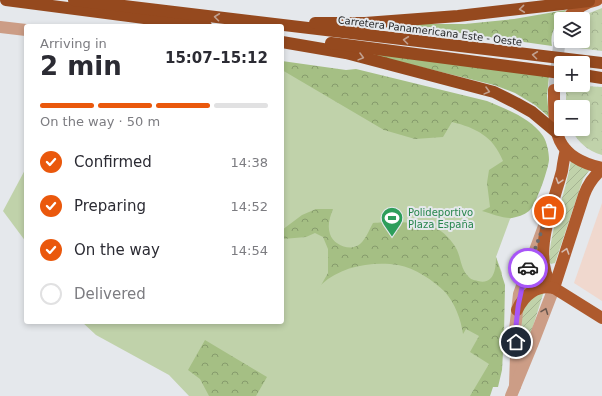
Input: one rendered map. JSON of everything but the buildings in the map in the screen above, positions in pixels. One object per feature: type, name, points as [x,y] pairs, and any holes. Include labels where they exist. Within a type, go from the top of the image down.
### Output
[{"type":"highway","points":[[6,0],[78,8],[192,24]]},
{"type":"highway","points":[[74,0],[256,22],[365,23],[458,16],[593,1]]},
{"type":"highway","name":"Carretera Panamericana Este - Oeste","points":[[256,22],[273,24]]},
{"type":"highway","name":"Carretera Panamericana Este - Oeste","points":[[284,25],[602,63]]},
{"type":"highway","points":[[284,36],[554,72]]},
{"type":"highway","points":[[284,42],[346,53],[494,92],[532,112],[554,130]]},
{"type":"highway","points":[[590,76],[602,78]]},
{"type":"main road","points":[[573,12],[593,1]]},
{"type":"main road","points":[[558,136],[566,150],[578,160],[602,169]]},
{"type":"main road","points":[[554,288],[545,275],[544,243],[549,211],[562,171],[566,150]]},
{"type":"main road","points":[[554,288],[584,195],[589,183],[602,169]]},
{"type":"main road","points":[[517,310],[526,295],[546,286],[554,288],[602,318]]},
{"type":"street","points":[[0,27],[24,30]]},
{"type":"street","points":[[513,391],[519,294],[549,211]]},
{"type":"street","points":[[513,391],[554,288]]},
{"type":"shaded area","points":[[602,203],[602,301],[574,283]]},
{"type":"green space","points":[[602,8],[602,51],[579,48],[590,48],[590,13]]},
{"type":"green space","points":[[566,10],[565,12],[554,12]]},
{"type":"green space","points":[[554,12],[554,29],[551,41],[552,46],[395,24],[465,24],[514,19]]},
{"type":"green space","points":[[371,53],[549,76],[547,96],[549,117],[535,105],[515,93],[494,85],[380,57]]},
{"type":"green space","points":[[284,61],[346,70],[356,69],[487,101],[518,115],[532,124],[543,136],[547,144],[549,160],[538,195],[529,211],[525,214],[512,218],[501,217],[482,211],[490,207],[487,183],[489,170],[503,161],[494,145],[483,134],[469,127],[452,122],[443,137],[415,139],[384,130],[284,71]]},
{"type":"green space","name":"Polideportivo Plaza España","points":[[284,66],[501,122],[520,212],[510,219],[496,257],[502,273],[490,334],[490,396],[189,396],[169,375],[96,335],[84,324],[284,324]]},
{"type":"green space","points":[[590,86],[602,87],[602,155],[584,146],[576,136],[590,136],[590,100],[566,100],[566,92],[590,92]]},
{"type":"green space","points":[[571,160],[591,168],[583,179],[555,263],[551,264],[549,262],[552,236],[569,173]]},
{"type":"green space","points":[[24,172],[24,239],[3,211]]},
{"type":"green space","points":[[316,209],[333,209],[329,224],[330,234],[338,244],[347,247],[360,244],[366,237],[373,223],[395,222],[429,225],[441,231],[453,243],[465,272],[473,280],[483,282],[488,281],[491,278],[495,271],[496,257],[505,285],[504,334],[502,370],[498,387],[493,387],[490,396],[470,396],[489,364],[470,352],[479,336],[466,329],[463,334],[455,306],[445,292],[435,283],[411,269],[388,264],[358,266],[348,269],[338,273],[321,285],[328,273],[328,249],[323,237],[315,233],[306,237],[284,239],[284,228],[302,215]]},
{"type":"green space","points":[[539,256],[540,274],[543,283],[526,290]]},
{"type":"green space","points":[[544,291],[529,336],[523,329],[521,320],[525,302]]},
{"type":"green space","points":[[205,340],[267,377],[256,396],[209,396],[200,379],[188,370]]},
{"type":"tunnel","points":[[558,56],[559,48]]},
{"type":"way so far","points":[[528,268],[549,211]]},
{"type":"place","name":"Polideportivo Plaza España","points":[[392,238]]},
{"type":"route","points":[[516,342],[515,330],[519,294],[528,268]]}]
